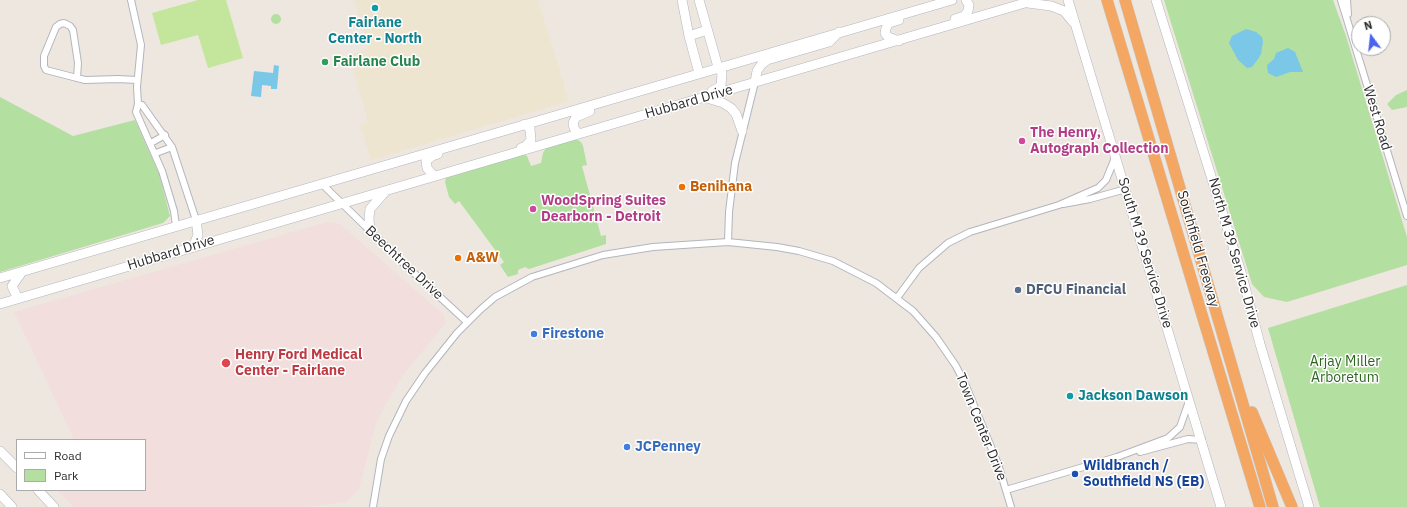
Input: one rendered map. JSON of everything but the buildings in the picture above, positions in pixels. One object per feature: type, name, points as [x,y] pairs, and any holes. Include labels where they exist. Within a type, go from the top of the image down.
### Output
[{"type":"highway","name":"Southfield Freeway","points":[[1107,0],[1134,84],[1248,472],[1260,507]]},
{"type":"highway","name":"Southfield Freeway","points":[[1126,0],[1273,507]]},
{"type":"highway","points":[[1226,343],[1261,436],[1292,507]]},
{"type":"highway","points":[[1248,472],[1255,507]]},
{"type":"street","points":[[131,0],[141,45],[137,80],[138,104],[136,107],[138,119],[156,153],[174,211],[176,226]]},
{"type":"street","points":[[682,0],[689,36],[699,73]]},
{"type":"street","points":[[636,117],[650,108],[715,90],[721,86],[722,73],[718,67],[699,0]]},
{"type":"street","points":[[936,30],[945,23],[964,16],[969,5],[966,0]]},
{"type":"street","name":"South M 39 Service Drive","points":[[1068,0],[1221,507]]},
{"type":"street","points":[[1072,11],[1076,0]]},
{"type":"street","name":"North M 39 Service Drive","points":[[1156,0],[1241,272],[1260,344],[1309,507]]},
{"type":"street","points":[[899,41],[888,37],[885,33],[889,23],[938,9],[950,1]]},
{"type":"street","name":"Hubbard Drive","points":[[0,278],[718,67],[950,1]]},
{"type":"street","points":[[1031,1],[1064,11],[1076,25]]},
{"type":"street","name":"Hubbard Drive","points":[[0,304],[1031,1]]},
{"type":"street","name":"West Road","points":[[1342,1],[1407,216]]},
{"type":"street","points":[[77,78],[78,63],[73,30],[70,26],[64,23],[60,24],[56,27],[44,56],[44,66],[46,70],[77,78],[137,80]]},
{"type":"street","points":[[689,36],[707,30]]},
{"type":"street","points":[[728,242],[731,186],[742,131],[757,71],[767,60],[829,42],[840,32]]},
{"type":"street","points":[[578,134],[573,123],[576,117],[580,114],[636,97],[646,89]]},
{"type":"street","points":[[704,97],[723,103],[730,108],[736,114],[742,131]]},
{"type":"street","points":[[138,104],[142,105],[165,135],[172,147],[196,220],[198,235],[193,247]]},
{"type":"street","points":[[489,161],[499,154],[526,146],[532,137],[530,129],[525,124]]},
{"type":"street","points":[[151,143],[165,135]]},
{"type":"street","points":[[434,176],[427,168],[426,161],[432,156],[477,143],[486,136]]},
{"type":"street","points":[[156,153],[172,147]]},
{"type":"street","points":[[897,298],[918,268],[948,243],[975,230],[1059,204],[1098,188],[1106,180],[1115,158]]},
{"type":"street","points":[[322,184],[342,204]]},
{"type":"street","points":[[1059,204],[1071,204],[1126,189]]},
{"type":"street","points":[[370,232],[370,209],[378,198],[390,190]]},
{"type":"street","name":"Beechtree Drive","points":[[342,204],[467,322]]},
{"type":"street","name":"Town Center Drive","points":[[373,507],[381,459],[398,416],[415,386],[467,322],[495,297],[532,277],[563,266],[603,256],[643,248],[692,243],[728,242],[777,247],[820,257],[864,276],[897,298],[928,327],[956,366],[978,416],[1011,507]]},
{"type":"street","points":[[18,299],[12,286],[22,272]]},
{"type":"street","points":[[1117,457],[1168,438],[1175,433],[1182,423],[1187,410],[1188,396]]},
{"type":"street","points":[[1006,490],[1117,457],[1188,439],[1202,440]]},
{"type":"street","points":[[0,451],[16,467]]},
{"type":"street","points":[[39,491],[54,507]]},
{"type":"street","points":[[0,494],[12,507]]},
{"type":"shaded area","points":[[354,0],[538,0],[569,101],[371,160],[360,125],[368,122],[349,55],[368,49]]},
{"type":"shaded area","name":"Henry Ford Medical Center - Fairlane","points":[[327,222],[340,224],[444,315],[445,324],[403,375],[377,420],[359,489],[346,502],[307,507],[73,507],[58,491],[146,491],[146,439],[72,439],[73,437],[14,312]]},
{"type":"green space","points":[[198,0],[226,0],[243,58],[208,68],[198,35],[161,45],[152,13]]},
{"type":"green space","points":[[1164,0],[1333,0],[1346,36],[1407,237],[1407,265],[1287,302],[1264,297],[1252,284]]},
{"type":"green space","points":[[274,14],[278,14],[281,19],[278,24],[274,24],[271,21],[271,17]]},
{"type":"green space","points":[[1407,90],[1407,107],[1392,110],[1387,104],[1396,95]]},
{"type":"green space","points":[[0,97],[73,136],[135,120],[159,174],[170,216],[163,223],[0,272]]},
{"type":"green space","points":[[576,139],[581,142],[583,146],[587,165],[582,166],[601,236],[606,235],[606,244],[529,269],[525,267],[518,270],[518,274],[508,277],[500,265],[504,262],[459,201],[455,204],[449,197],[445,182],[446,178],[448,176],[522,154],[527,156],[531,166],[541,163],[543,153],[546,148]]},
{"type":"green space","name":"Arjay Miller Arboretum","points":[[1407,285],[1407,507],[1320,507],[1268,328]]},
{"type":"water","points":[[1246,29],[1256,32],[1262,37],[1263,42],[1261,54],[1258,59],[1252,67],[1247,68],[1238,60],[1229,43],[1232,36]]},
{"type":"water","points":[[1288,48],[1295,52],[1303,72],[1290,72],[1276,77],[1268,73],[1267,65],[1274,59],[1276,53]]},
{"type":"water","points":[[274,65],[279,66],[277,89],[271,89],[271,86],[262,85],[261,97],[251,96],[254,71],[273,73]]},
{"type":"place","name":"Fairlane Center - North","points":[[375,8]]},
{"type":"place","name":"Fairlane Club","points":[[325,62]]},
{"type":"place","name":"The Henry, Autograph Collection","points":[[1022,141]]},
{"type":"place","name":"Benihana","points":[[682,187]]},
{"type":"place","name":"WoodSpring Suites Dearborn - Detroit","points":[[533,209]]},
{"type":"place","name":"A&W","points":[[458,258]]},
{"type":"place","name":"DFCU Financial","points":[[1018,290]]},
{"type":"place","name":"Firestone","points":[[534,334]]},
{"type":"place","name":"Henry Ford Medical Center - Fairlane","points":[[226,363]]},
{"type":"place","name":"Jackson Dawson","points":[[1070,396]]},
{"type":"place","name":"JCPenney","points":[[627,447]]},
{"type":"place","name":"Wildbranch / Southfield NS (EB)","points":[[1075,474]]}]
